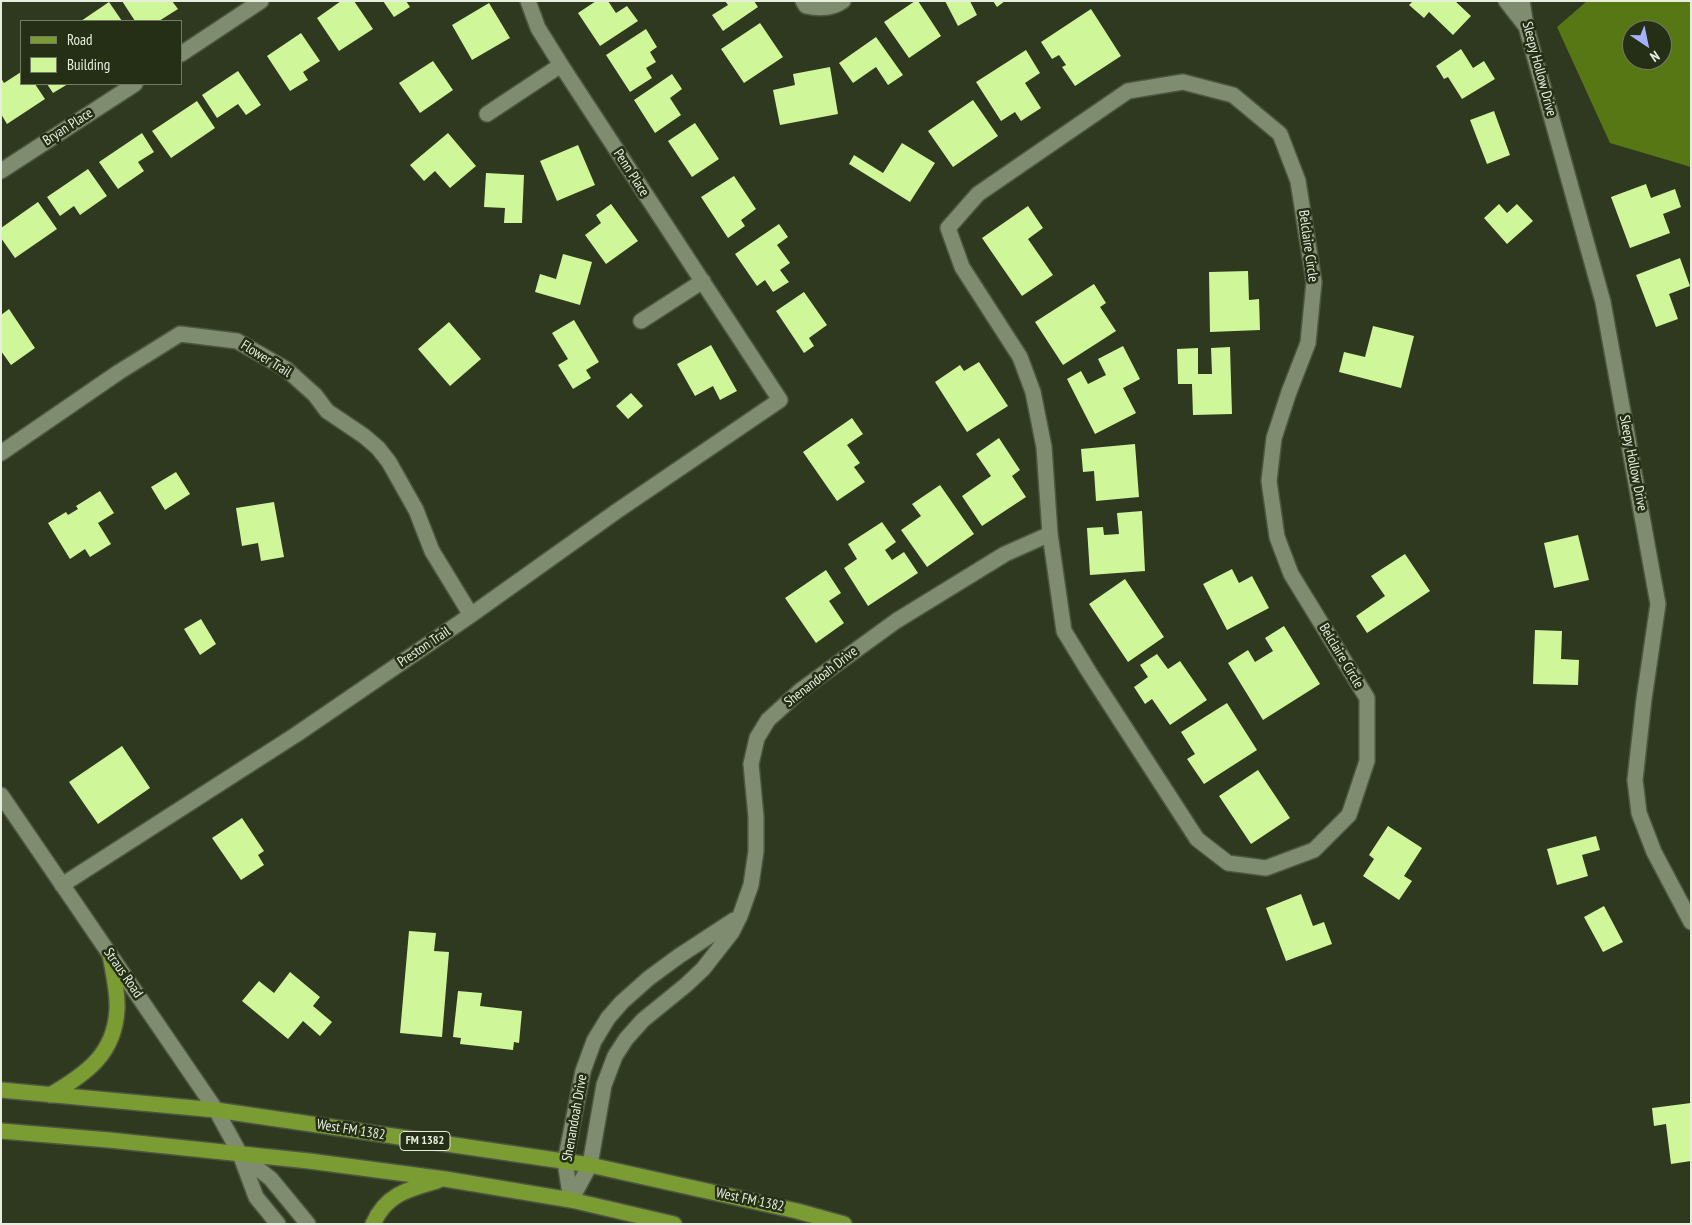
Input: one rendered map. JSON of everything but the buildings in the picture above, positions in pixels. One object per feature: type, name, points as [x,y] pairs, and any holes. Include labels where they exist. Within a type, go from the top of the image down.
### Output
[{"type":"main road","points":[[50,1095],[85,1073],[99,1059],[107,1046],[115,1026],[118,1007],[110,955]]},
{"type":"main road","name":"West FM 1382","points":[[1,1090],[216,1110],[590,1165],[797,1211],[844,1224]]},
{"type":"main road","points":[[1,1131],[310,1161],[445,1179],[571,1200],[674,1224]]},
{"type":"main road","points":[[373,1224],[390,1199],[410,1189],[445,1179]]},
{"type":"street","points":[[182,53],[262,1]]},
{"type":"street","name":"Penn Place","points":[[528,1],[538,28],[561,65],[780,400]]},
{"type":"street","points":[[802,1],[806,6],[815,8],[836,6],[843,1]]},
{"type":"street","points":[[1506,1],[1526,26]]},
{"type":"street","name":"Sleepy Hollow Drive","points":[[1522,1],[1526,26],[1603,302],[1658,604],[1644,699],[1636,780],[1639,813],[1654,852],[1691,922]]},
{"type":"street","points":[[488,114],[561,65]]},
{"type":"street","name":"Belclaire Circle","points":[[1183,82],[1232,95],[1280,134],[1298,181],[1314,282],[1308,343],[1274,438],[1270,482],[1278,537],[1291,574],[1367,698],[1367,761],[1350,816],[1314,850],[1266,868],[1228,863],[1197,839],[1064,631],[1050,534],[1044,447],[1033,392],[1020,357],[962,267],[948,228],[978,194],[1128,91],[1183,82]]},
{"type":"street","name":"Bryan Place","points":[[1,171],[133,85]]},
{"type":"street","points":[[641,322],[702,281]]},
{"type":"street","name":"Flower Trail","points":[[1,453],[119,372],[180,334],[237,341],[286,369],[315,395],[327,411],[378,448],[389,462],[416,510],[432,551],[471,614]]},
{"type":"street","name":"Preston Trail","points":[[62,885],[297,734],[780,400]]},
{"type":"street","name":"Shenandoah Drive","points":[[571,1200],[590,1165],[604,1084],[615,1056],[626,1038],[643,1020],[686,986],[703,969],[732,932],[740,916],[751,885],[756,851],[756,817],[751,764],[757,738],[768,720],[801,690],[896,621],[1005,554],[1050,534]]},
{"type":"street","name":"Straus Road","points":[[1,795],[216,1110],[240,1154]]},
{"type":"street","name":"Shenandoah Drive","points":[[571,1200],[565,1162],[583,1071],[594,1041],[608,1018],[622,1002],[649,978],[679,956],[724,929],[740,916]]},
{"type":"street","points":[[240,1154],[256,1196],[278,1224]]},
{"type":"street","points":[[240,1154],[271,1179],[308,1224]]},
{"type":"green space","points":[[1587,1],[1691,1],[1691,167],[1610,143],[1557,27]]}]
